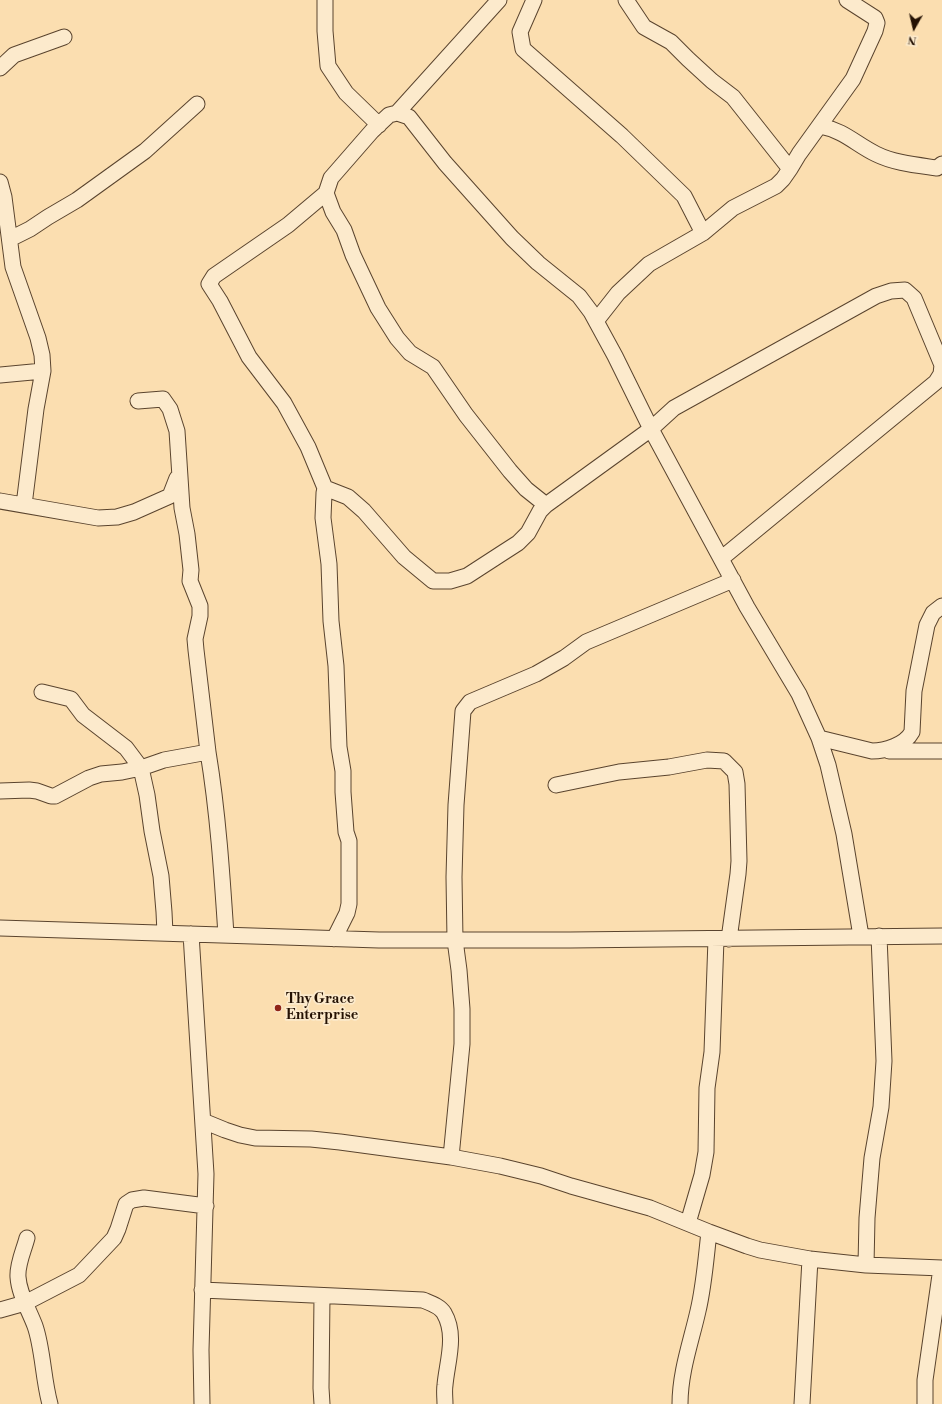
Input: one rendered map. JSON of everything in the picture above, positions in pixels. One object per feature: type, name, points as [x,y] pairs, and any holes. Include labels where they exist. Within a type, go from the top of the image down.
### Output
[{"type":"street","points":[[325,0],[325,31],[328,66],[346,93],[378,124]]},
{"type":"street","points":[[397,113],[498,0]]},
{"type":"street","points":[[534,0],[520,32],[523,49],[622,136],[684,196],[703,233]]},
{"type":"street","points":[[626,0],[644,27],[672,42],[712,81],[733,97],[790,169]]},
{"type":"street","points":[[596,321],[618,293],[649,264],[703,233],[733,208],[776,186],[783,180],[799,154],[853,79],[876,27],[877,23],[875,18],[847,0]]},
{"type":"street","points":[[0,68],[14,55],[64,37]]},
{"type":"street","points":[[10,239],[30,229],[77,200],[145,151],[197,104]]},
{"type":"street","points":[[334,939],[347,913],[349,904],[349,850],[343,792],[343,771],[339,747],[336,666],[329,564],[323,518],[325,488],[308,447],[284,403],[249,357],[209,284],[214,276],[288,225],[326,193],[331,178],[378,124],[389,115],[397,113],[409,117],[445,162],[497,222],[538,263],[579,296],[591,312],[615,356],[650,429],[722,558],[747,607],[799,694],[819,738],[828,765],[844,834],[861,936]]},
{"type":"street","points":[[820,126],[832,128],[842,133],[877,155],[911,164],[937,168],[942,164]]},
{"type":"street","points":[[0,182],[4,197],[13,267],[38,338],[42,355],[43,371],[36,409],[24,505]]},
{"type":"street","points":[[326,193],[333,212],[344,230],[353,256],[378,308],[397,338],[410,354],[434,367],[466,415],[510,471],[526,489],[546,505]]},
{"type":"street","points":[[325,488],[348,497],[364,511],[404,557],[433,581],[450,581],[466,576],[518,542],[528,533],[536,517],[546,505],[650,429],[674,408],[876,296],[891,291],[905,290],[914,298],[942,365],[941,374],[936,382],[722,558]]},
{"type":"street","points":[[0,374],[43,371]]},
{"type":"street","points":[[138,401],[163,399],[170,409],[177,431],[182,508],[187,534],[190,581],[200,606],[200,616],[195,639],[208,752],[216,797],[226,935]]},
{"type":"street","points":[[0,501],[98,518],[117,517],[134,512],[170,496],[179,473]]},
{"type":"street","points":[[451,1156],[462,1044],[462,1009],[455,940],[454,877],[456,805],[463,711],[465,706],[475,699],[536,674],[564,658],[586,642],[733,580]]},
{"type":"street","points":[[880,751],[905,742],[912,732],[914,690],[927,625],[933,613],[942,606]]},
{"type":"street","points":[[42,692],[71,699],[83,715],[126,748],[141,768],[161,876],[165,933]]},
{"type":"street","points":[[819,738],[872,751],[942,751]]},
{"type":"street","points":[[0,791],[29,790],[55,796],[89,778],[101,774],[122,772],[141,768],[164,760],[208,752]]},
{"type":"street","points":[[556,785],[618,772],[669,767],[706,760],[724,761],[735,772],[737,784],[738,868],[723,939],[707,1088],[706,1152],[702,1175],[688,1223]]},
{"type":"street","points":[[0,928],[334,939],[723,939],[942,936]]},
{"type":"street","points":[[191,934],[206,1174],[202,1290],[202,1404]]},
{"type":"street","points":[[866,1265],[867,1218],[872,1158],[881,1107],[884,1061],[879,936]]},
{"type":"street","points":[[203,1121],[225,1130],[254,1138],[311,1139],[451,1156],[500,1166],[541,1176],[650,1208],[709,1232],[760,1250],[810,1259],[866,1265],[942,1268],[925,1380],[925,1404]]},
{"type":"street","points":[[0,1310],[25,1303],[79,1275],[114,1238],[126,1204],[132,1200],[144,1198],[206,1206]]},
{"type":"street","points":[[680,1404],[683,1369],[699,1309],[709,1232]]},
{"type":"street","points":[[27,1238],[18,1269],[18,1278],[25,1303],[35,1326],[50,1404]]},
{"type":"street","points":[[802,1404],[810,1259]]},
{"type":"street","points":[[202,1290],[423,1300],[434,1304],[444,1312],[449,1325],[451,1346],[445,1387],[445,1404]]},
{"type":"street","points":[[322,1296],[322,1404]]},
{"type":"place","name":"Thy Grace Enterprise","points":[[278,1008]]}]
